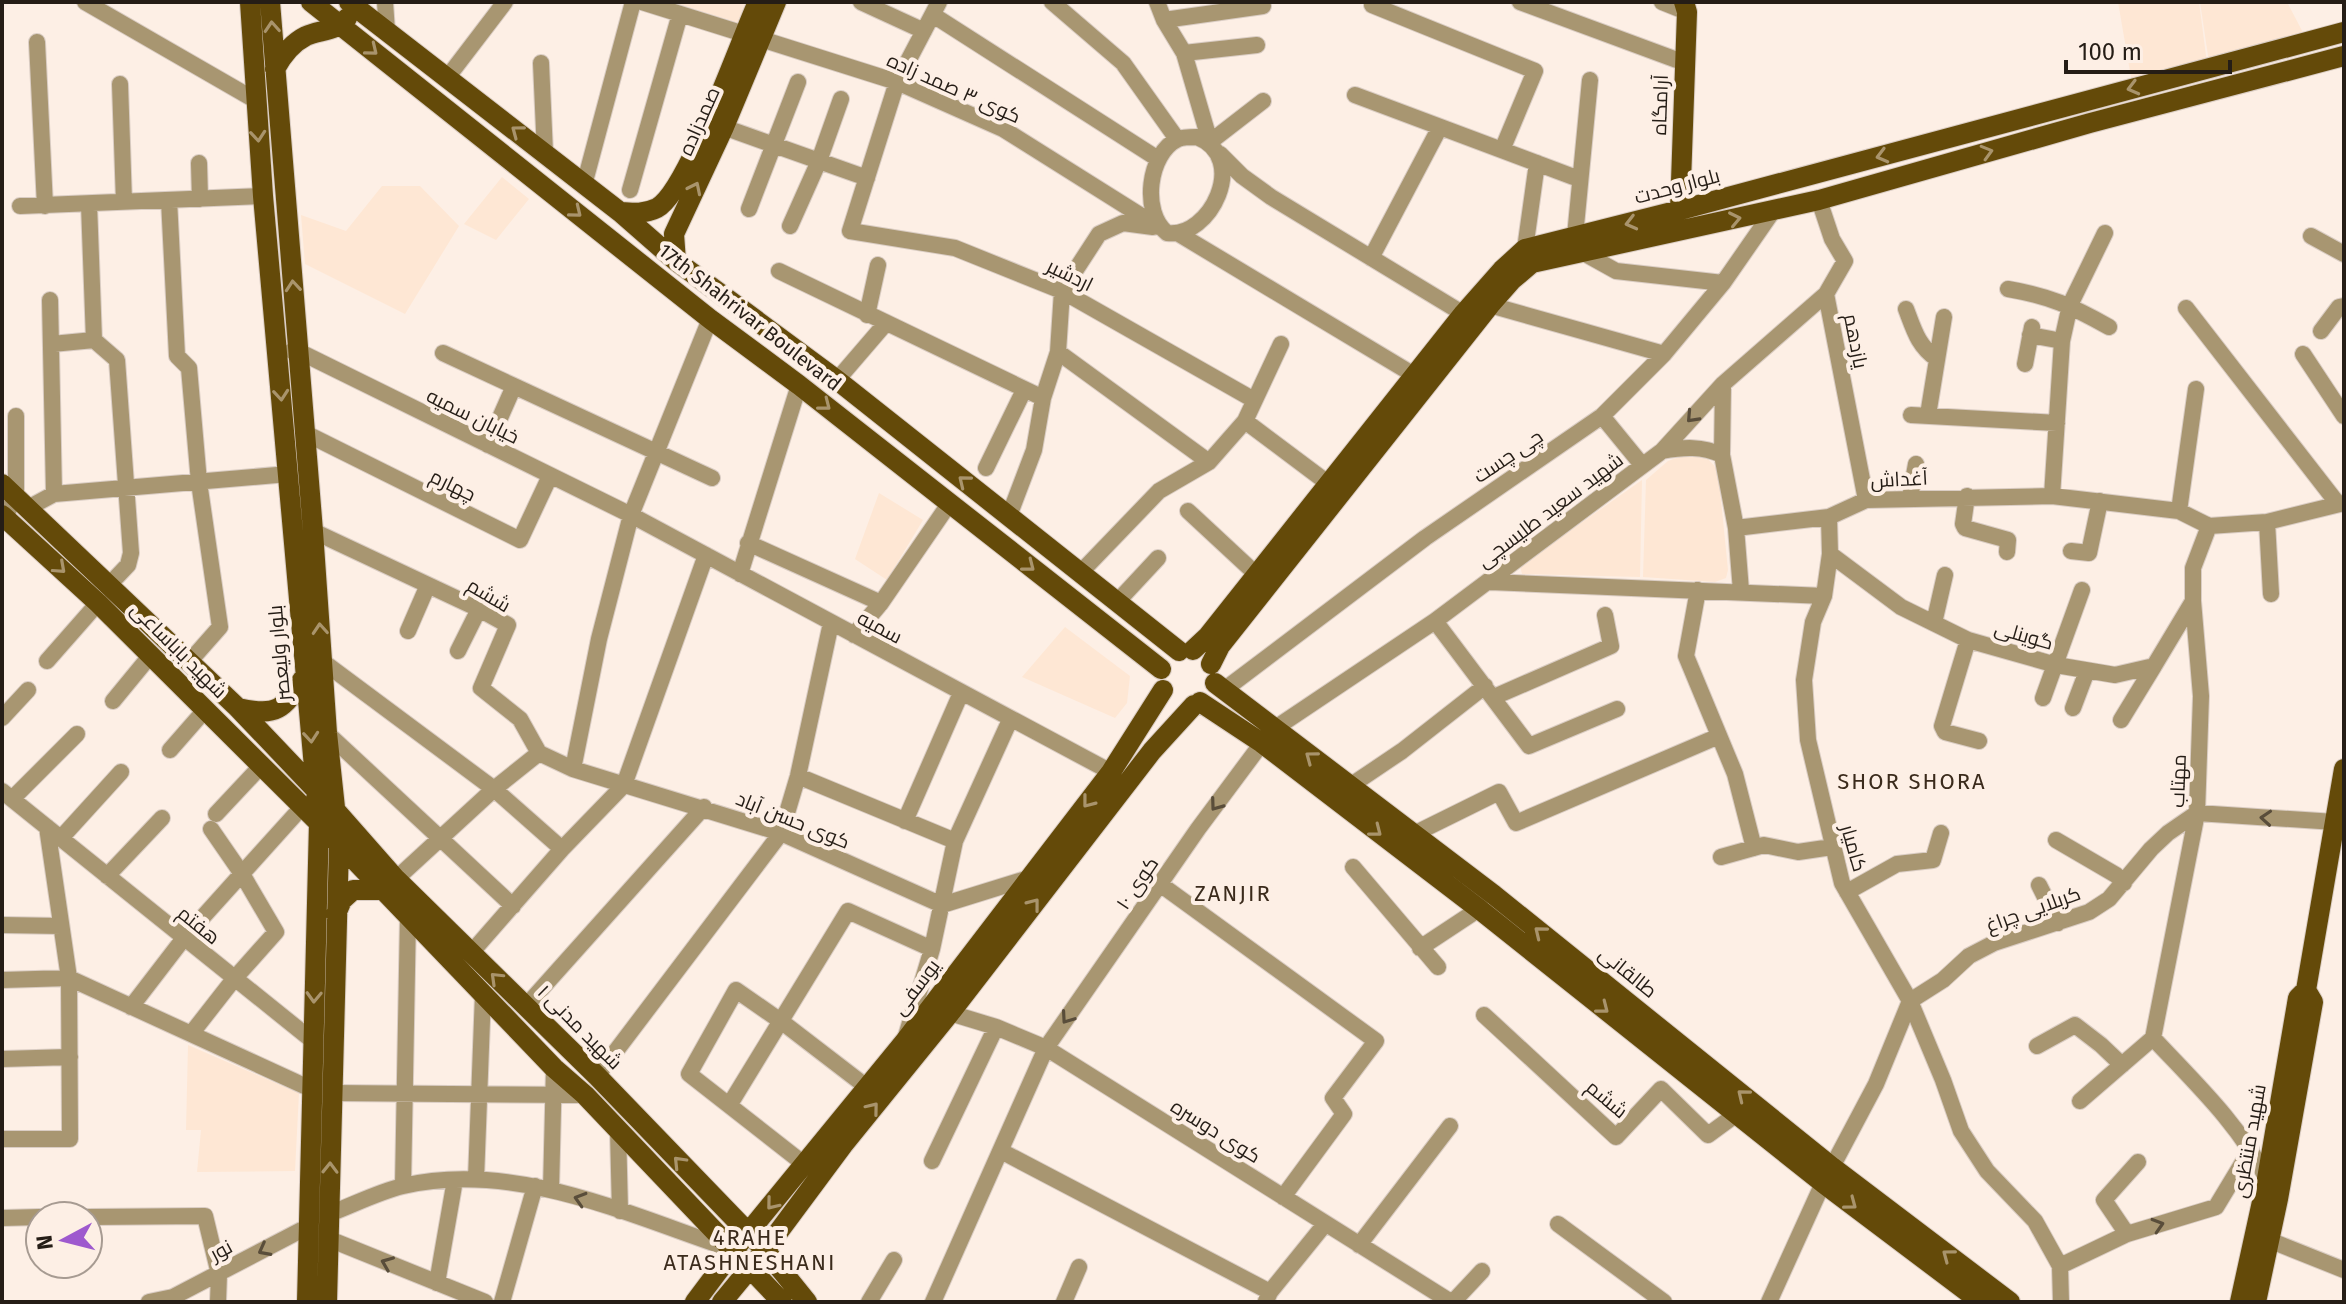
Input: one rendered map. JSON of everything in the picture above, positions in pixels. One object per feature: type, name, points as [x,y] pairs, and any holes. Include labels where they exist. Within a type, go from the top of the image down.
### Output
[{"type":"main road","name":"بلوار ولیعصر","points":[[250,2],[276,351],[319,823],[307,1302]]},
{"type":"main road","name":"بلوار ولیعصر","points":[[270,2],[327,733],[339,845],[327,1302]]},
{"type":"main road","name":"17th Shahrivar Boulevard","points":[[311,2],[710,319],[799,385],[1161,669]]},
{"type":"main road","name":"صمدزاده","points":[[676,261],[674,234],[752,36],[758,2]]},
{"type":"main road","name":"صمدزاده","points":[[752,36],[776,2]]},
{"type":"main road","points":[[275,69],[281,58],[303,37],[342,25],[352,4]]},
{"type":"main road","name":"17th Shahrivar Boulevard","points":[[352,4],[620,212],[676,261],[837,380],[1118,601],[1186,650]]},
{"type":"main road","name":"آرامگاه","points":[[1680,210],[1686,7]]},
{"type":"main road","name":"بلوار وحدت","points":[[1484,301],[1532,263],[1680,210],[2344,32]]},
{"type":"main road","name":"بلوار وحدت","points":[[1217,679],[1220,646],[1335,488],[1484,301],[1502,270],[1525,249],[1578,244],[1773,211],[2344,56]]},
{"type":"main road","name":"صمدزاده","points":[[620,212],[641,213],[657,208],[669,198],[717,125]]},
{"type":"main road","name":"بلوار وحدت","points":[[1186,650],[1208,636],[1257,575],[1335,488]]},
{"type":"main road","name":"شهید باباساعی","points":[[15,496],[190,661],[315,789]]},
{"type":"main road","points":[[982,530],[1004,512]]},
{"type":"main road","name":"شهید باباساعی","points":[[3,518],[98,603],[319,823]]},
{"type":"main road","points":[[1186,650],[1203,655],[1217,679],[1210,694],[1197,703],[1172,701],[1160,684],[1165,661],[1186,650]]},
{"type":"main road","points":[[238,708],[263,713],[286,705],[305,676]]},
{"type":"main road","name":"طالقانی","points":[[1217,679],[1268,736],[1479,909],[1738,1113],[2010,1302]]},
{"type":"main road","name":"یوسفی","points":[[722,1302],[765,1250],[868,1088],[1111,772],[1163,690]]},
{"type":"main road","name":"طالقانی","points":[[1197,703],[1268,736],[1350,786],[1414,834],[1981,1302]]},
{"type":"main road","name":"یوسفی","points":[[695,1302],[804,1164],[836,1140],[950,1013],[1152,751],[1197,703]]},
{"type":"main road","points":[[1134,740],[1152,751]]},
{"type":"main road","name":"شهید منتظری","points":[[2240,1302],[2269,1192],[2298,998],[2306,990],[2339,821],[2344,769]]},
{"type":"main road","name":"شهید مدنی ۱","points":[[315,789],[337,812],[390,885],[408,916],[751,1266],[782,1302]]},
{"type":"main road","name":"شهید مدنی ۱","points":[[319,823],[339,845],[471,953],[526,1006],[765,1250],[807,1302]]},
{"type":"main road","points":[[335,918],[342,900],[353,890],[390,885]]},
{"type":"main road","points":[[554,1068],[571,1052]]},
{"type":"main road","name":"شهید منتظری","points":[[2256,1302],[2269,1240],[2269,1192]]},
{"type":"main road","points":[[309,1226],[329,1214]]},
{"type":"street","points":[[85,2],[255,100]]},
{"type":"street","points":[[385,2],[387,31]]},
{"type":"street","points":[[447,78],[505,2]]},
{"type":"street","points":[[584,185],[633,2]]},
{"type":"street","name":"کوی ۳ صمد زاده","points":[[642,2],[897,82],[1003,129],[1159,227]]},
{"type":"street","points":[[861,2],[924,31]]},
{"type":"street","points":[[1157,2],[1184,53],[1224,171],[1215,201],[1203,216],[1179,234]]},
{"type":"street","points":[[1520,2],[1685,63]]},
{"type":"street","points":[[1662,2],[1686,7]]},
{"type":"street","points":[[1058,4],[1123,63],[1177,139]]},
{"type":"street","points":[[1372,4],[1535,71],[1502,150]]},
{"type":"street","points":[[1164,20],[1263,6]]},
{"type":"street","points":[[717,125],[867,178],[897,82],[936,9],[1158,159]]},
{"type":"street","points":[[630,190],[680,14]]},
{"type":"street","points":[[37,42],[45,206]]},
{"type":"street","points":[[1184,53],[1257,45]]},
{"type":"street","points":[[541,63],[545,153]]},
{"type":"street","points":[[1590,80],[1579,179],[1578,244],[1616,271],[1723,283]]},
{"type":"street","points":[[749,209],[798,82]]},
{"type":"street","points":[[120,84],[124,202]]},
{"type":"street","points":[[1355,95],[1579,179]]},
{"type":"street","points":[[790,226],[819,161],[841,99]]},
{"type":"street","points":[[1215,148],[1263,101]]},
{"type":"street","points":[[1371,258],[1440,127]]},
{"type":"street","points":[[1422,379],[1179,234],[1167,233],[1159,227],[1151,192],[1158,159],[1177,139],[1197,137],[1215,148],[1253,185],[1471,318]]},
{"type":"street","points":[[199,163],[200,199]]},
{"type":"street","points":[[1525,249],[1537,163]]},
{"type":"street","name":"اردشیر","points":[[867,178],[850,231],[955,248],[1062,291],[1254,400]]},
{"type":"street","points":[[20,206],[263,196]]},
{"type":"street","points":[[169,200],[177,356],[189,368],[199,482],[220,627],[190,661]]},
{"type":"street","name":"یازدهم","points":[[1819,200],[1832,239],[1845,261],[1826,294],[1866,500]]},
{"type":"street","points":[[89,204],[94,340]]},
{"type":"street","name":"چی چست","points":[[1217,679],[1602,416],[1664,354],[1723,283],[1773,211]]},
{"type":"street","points":[[1004,512],[1034,450],[1043,398],[1058,352],[1062,291],[1099,234],[1123,223],[1159,227]]},
{"type":"street","points":[[2052,496],[2062,341],[2070,305],[2105,233]]},
{"type":"street","points":[[2311,236],[2344,254]]},
{"type":"street","points":[[867,315],[878,265]]},
{"type":"street","points":[[779,271],[1043,398]]},
{"type":"street","points":[[2008,289],[2041,295],[2070,305],[2109,327]]},
{"type":"street","name":"شهید سعید طلیسچی","points":[[1268,736],[1490,582],[1662,451],[1723,384],[1826,294]]},
{"type":"street","points":[[50,300],[54,494]]},
{"type":"street","points":[[1484,301],[1664,354]]},
{"type":"street","points":[[2321,331],[2339,307],[2344,306]]},
{"type":"street","points":[[2186,308],[2341,504],[2267,522],[2209,526]]},
{"type":"street","points":[[1906,309],[1923,350],[1937,359]]},
{"type":"street","points":[[1944,317],[1937,359],[1920,415],[2057,423]]},
{"type":"street","points":[[573,769],[599,639],[631,515],[710,319]]},
{"type":"street","points":[[837,380],[886,323]]},
{"type":"street","points":[[2025,364],[2031,331],[2062,341]]},
{"type":"street","points":[[52,344],[94,340],[117,360],[131,553],[128,565],[109,585]]},
{"type":"street","points":[[1082,571],[1159,491],[1209,462],[1245,421],[1281,344]]},
{"type":"street","points":[[276,351],[298,351]]},
{"type":"street","name":"خیابان سمیه","points":[[298,351],[631,515]]},
{"type":"street","points":[[1058,352],[1209,462]]},
{"type":"street","points":[[443,353],[712,478]]},
{"type":"street","points":[[2303,354],[2344,416]]},
{"type":"street","points":[[1723,384],[1722,455],[1736,528],[1741,591]]},
{"type":"street","points":[[740,574],[799,385]]},
{"type":"street","points":[[488,445],[514,386]]},
{"type":"street","points":[[2179,511],[2196,389]]},
{"type":"street","points":[[986,468],[1024,390]]},
{"type":"street","points":[[3,518],[15,496],[16,416]]},
{"type":"street","points":[[1602,416],[1642,465]]},
{"type":"street","points":[[1245,421],[1335,488]]},
{"type":"street","name":"چهارم","points":[[305,433],[520,540],[550,476]]},
{"type":"street","points":[[1662,451],[1691,447],[1722,455]]},
{"type":"street","points":[[1910,498],[1916,464]]},
{"type":"street","points":[[15,496],[288,474]]},
{"type":"street","points":[[1967,496],[1965,528],[2008,540],[2007,552]]},
{"type":"street","name":"آغداش","points":[[1736,528],[1829,517],[1866,500],[1967,496],[2052,496],[2100,501],[2179,511],[2209,526]]},
{"type":"street","points":[[2071,551],[2089,553],[2100,501]]},
{"type":"street","points":[[854,635],[881,603],[949,504]]},
{"type":"street","points":[[1188,511],[1257,575]]},
{"type":"street","name":"سمیه","points":[[631,515],[1111,772]]},
{"type":"street","name":"کامیار","points":[[1829,517],[1830,554],[1824,596],[1813,622],[1804,680],[1808,740],[1832,847],[1847,892],[1910,1001],[1961,1131],[1987,1171],[2035,1221],[2060,1266]]},
{"type":"street","points":[[2267,522],[2271,594]]},
{"type":"street","name":"مهتاب","points":[[2153,1038],[2197,813],[2201,696],[2193,568],[2209,526]]},
{"type":"street","name":"ششم","points":[[313,531],[508,625],[481,688],[520,719],[539,753]]},
{"type":"street","points":[[748,543],[881,603]]},
{"type":"street","name":"گوینلی","points":[[1830,554],[1901,607],[1968,640],[2056,665],[2115,675],[2154,666]]},
{"type":"street","points":[[471,953],[562,849],[624,785],[706,555]]},
{"type":"street","points":[[1118,601],[1158,558]]},
{"type":"street","points":[[1934,623],[1945,575]]},
{"type":"street","points":[[1490,582],[1824,596]]},
{"type":"street","points":[[408,631],[428,585]]},
{"type":"street","points":[[1698,590],[1686,656],[1735,774],[1754,848]]},
{"type":"street","points":[[2043,698],[2082,590]]},
{"type":"street","points":[[2121,720],[2193,601]]},
{"type":"street","points":[[47,661],[98,603]]},
{"type":"street","points":[[458,651],[479,609]]},
{"type":"street","points":[[1350,786],[1490,692],[1611,646],[1605,615]]},
{"type":"street","points":[[1435,621],[1529,746],[1617,709]]},
{"type":"street","points":[[597,1076],[781,833],[798,776],[831,623]]},
{"type":"street","points":[[1968,640],[1942,726],[1945,732],[1979,741]]},
{"type":"street","points":[[113,701],[150,656]]},
{"type":"street","points":[[322,661],[494,789],[562,849]]},
{"type":"street","points":[[2073,708],[2087,671]]},
{"type":"street","points":[[2,718],[28,690]]},
{"type":"street","points":[[905,821],[961,693]]},
{"type":"street","points":[[170,750],[205,710]]},
{"type":"street","points":[[905,1041],[932,949],[955,841],[1010,720]]},
{"type":"street","points":[[327,733],[513,906]]},
{"type":"street","points":[[7,795],[77,734]]},
{"type":"street","name":"کوی ۱۰","points":[[933,1302],[1046,1048],[1268,736]]},
{"type":"street","points":[[1414,834],[1499,792],[1516,823],[1719,736]]},
{"type":"street","points":[[390,885],[494,789],[539,753]]},
{"type":"street","name":"کوی حسن آباد","points":[[539,753],[573,769],[781,833],[942,905]]},
{"type":"street","points":[[191,1034],[276,932],[213,822],[261,766]]},
{"type":"street","points":[[61,838],[121,772]]},
{"type":"street","points":[[798,776],[955,841]]},
{"type":"street","name":"هفتم","points":[[7,795],[313,1041]]},
{"type":"street","points":[[131,1007],[184,938],[302,807]]},
{"type":"street","points":[[526,1006],[704,807]]},
{"type":"street","points":[[2197,813],[2339,821]]},
{"type":"street","name":"کربلایی چراغ","points":[[1910,1001],[1943,980],[1969,956],[1994,943],[2089,912],[2109,899],[2151,849],[2197,813]]},
{"type":"street","points":[[107,876],[162,818]]},
{"type":"street","points":[[2,1139],[70,1139],[69,978],[47,827]]},
{"type":"street","points":[[1847,892],[1897,864],[1933,860],[1941,833]]},
{"type":"street","points":[[2056,840],[2116,875],[2124,883]]},
{"type":"street","points":[[1721,857],[1764,845],[1798,852],[1832,847]]},
{"type":"street","points":[[1353,867],[1438,967]]},
{"type":"street","points":[[942,905],[1029,878]]},
{"type":"street","points":[[1160,884],[1376,1041],[1333,1098],[1344,1114],[1283,1197]]},
{"type":"street","points":[[2039,885],[2058,923]]},
{"type":"street","points":[[1420,948],[1479,909]]},
{"type":"street","points":[[730,1104],[848,911],[932,949]]},
{"type":"street","points":[[403,1186],[408,916]]},
{"type":"street","points":[[2,925],[61,926]]},
{"type":"street","points":[[2,980],[69,978],[311,1089]]},
{"type":"street","points":[[804,1164],[689,1074],[736,990],[868,1088]]},
{"type":"street","points":[[476,1179],[483,994]]},
{"type":"street","points":[[1775,1297],[1827,1175],[1876,1084],[1910,1001]]},
{"type":"street","name":"کوی دوسره","points":[[950,1013],[996,1027],[1046,1048],[1452,1302]]},
{"type":"street","name":"ششم","points":[[1484,1015],[1616,1137],[1661,1089],[1708,1135],[1738,1113]]},
{"type":"street","points":[[2037,1046],[2075,1025],[2122,1065]]},
{"type":"street","points":[[932,1161],[996,1027]]},
{"type":"street","points":[[2080,1101],[2153,1038],[2230,1120],[2251,1149],[2269,1192]]},
{"type":"street","points":[[2,1059],[70,1057]]},
{"type":"street","points":[[502,1302],[543,1188],[554,1068]]},
{"type":"street","points":[[332,1093],[585,1095]]},
{"type":"street","points":[[1359,1245],[1450,1126]]},
{"type":"street","points":[[618,1130],[620,1211]]},
{"type":"street","points":[[2061,1302],[2060,1266],[2127,1234],[2216,1207],[2251,1149]]},
{"type":"street","points":[[1001,1151],[1268,1297],[1325,1224]]},
{"type":"street","points":[[2127,1234],[2104,1200],[2138,1162]]},
{"type":"street","points":[[329,1214],[403,1186],[476,1179],[543,1188],[734,1250]]},
{"type":"street","points":[[437,1283],[455,1180]]},
{"type":"street","points":[[104,1217],[205,1216],[219,1274],[218,1302]]},
{"type":"street","points":[[2,1218],[24,1217]]},
{"type":"street","points":[[1558,1224],[1664,1302]]},
{"type":"street","name":"نور","points":[[149,1302],[173,1297],[309,1226]]},
{"type":"street","points":[[329,1239],[485,1302]]},
{"type":"street","points":[[2269,1240],[2344,1270]]},
{"type":"street","points":[[869,1302],[894,1260]]},
{"type":"street","points":[[1064,1302],[1079,1267]]},
{"type":"street","points":[[1452,1302],[1482,1271]]},
{"type":"shaded area","points":[[672,2],[747,2],[738,23]]},
{"type":"shaded area","points":[[2118,2],[2199,2],[2208,71],[2133,89]]},
{"type":"shaded area","points":[[2200,2],[2287,2],[2309,44],[2210,69]]},
{"type":"shaded area","points":[[502,177],[529,199],[496,240],[464,224]]},
{"type":"shaded area","points":[[382,186],[420,186],[459,226],[405,314],[305,264],[301,215],[346,231]]},
{"type":"shaded area","points":[[1687,454],[1708,459],[1718,470],[1728,570],[1726,578],[1715,582],[1643,577],[1646,480],[1668,461]]},
{"type":"shaded area","points":[[1642,480],[1640,577],[1522,574],[1520,566]]},
{"type":"shaded area","points":[[879,493],[923,520],[887,580],[855,559]]},
{"type":"shaded area","points":[[1065,627],[1130,676],[1127,703],[1115,718],[1022,677]]},
{"type":"shaded area","points":[[188,1045],[299,1093],[295,1171],[197,1172],[201,1130],[186,1130]]},
{"type":"district","name":"SHOR SHORA","points":[[1912,781]]},
{"type":"district","name":"ZANJIR","points":[[1233,893]]},
{"type":"district","name":"4RAHE ATASHNESHANI","points":[[750,1250]]}]
